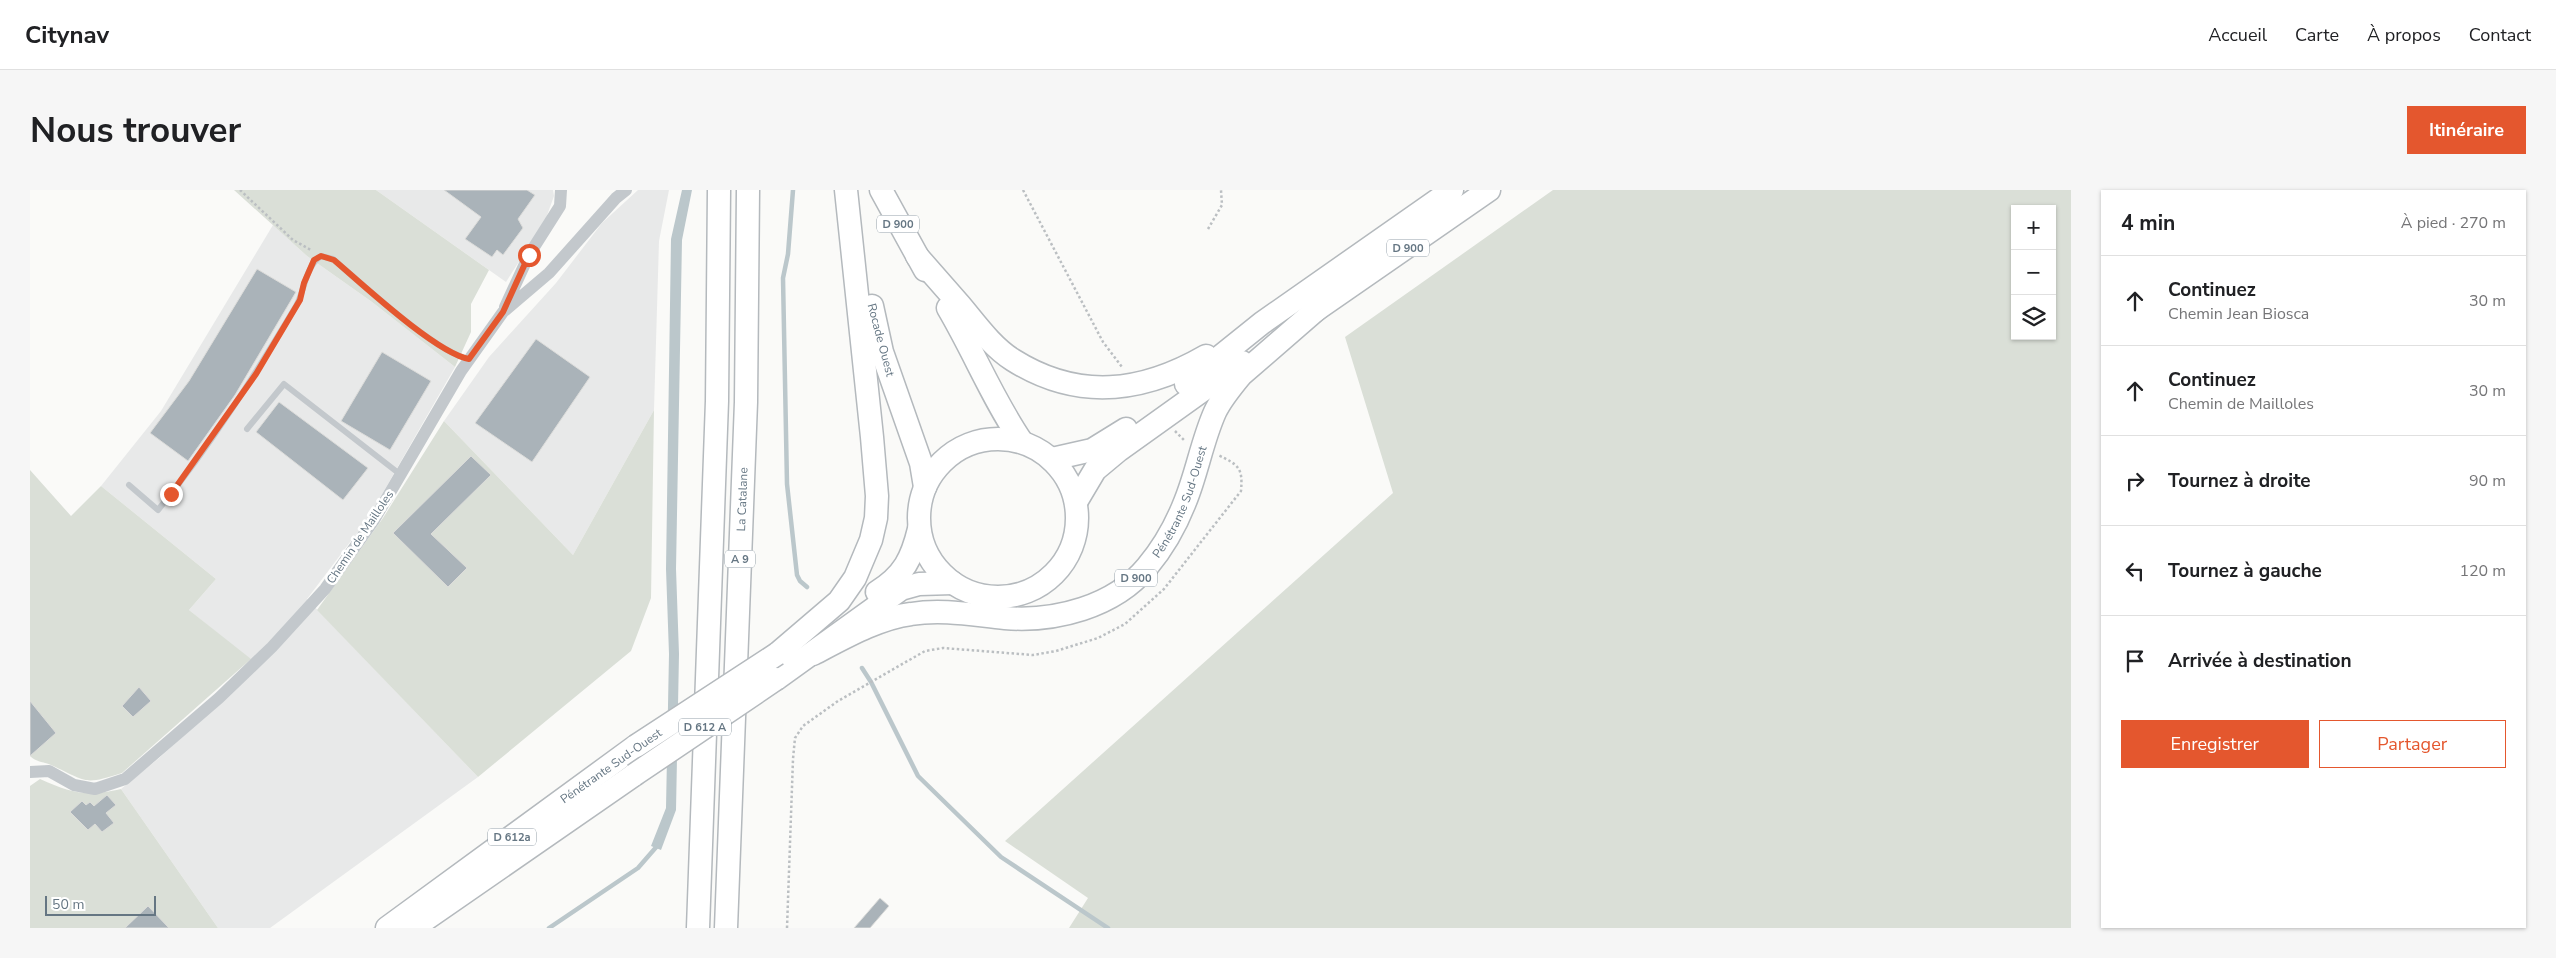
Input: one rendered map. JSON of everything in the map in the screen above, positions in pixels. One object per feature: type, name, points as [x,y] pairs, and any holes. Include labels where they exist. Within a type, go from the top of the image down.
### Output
[{"type":"highway","name":"A 9","points":[[698,928],[717,410],[719,190]]},
{"type":"highway","name":"La Catalane","points":[[726,928],[746,402],[748,190]]},
{"type":"highway","name":"Rocade Ouest","points":[[846,190],[882,352],[921,463],[925,487]]},
{"type":"highway","points":[[777,654],[838,601],[855,578],[871,540],[876,518],[877,496],[872,437],[846,190]]},
{"type":"highway","name":"Rocade Ouest","points":[[880,190],[966,337],[1006,419],[1022,442],[1052,460],[1063,472],[1076,502],[1078,519],[1070,552],[1049,579],[1035,589],[1019,595],[1001,598],[984,596],[952,583],[930,559],[920,529],[921,500],[925,487],[941,463],[965,446],[993,439],[1022,442]]},
{"type":"highway","points":[[1052,460],[1092,450],[1136,422],[1262,323],[1452,190]]},
{"type":"highway","name":"Pénétrante Sud-Ouest","points":[[1076,502],[1095,470],[1119,450],[1324,304],[1489,190]]},
{"type":"highway","points":[[917,256],[986,336],[1012,360],[1045,376],[1080,388],[1118,389],[1160,379],[1194,363],[1262,323]]},
{"type":"highway","name":"Pénétrante Sud-Ouest","points":[[813,654],[860,630],[909,614],[940,611],[1006,618],[1044,618],[1077,611],[1105,599],[1129,584],[1146,568],[1172,531],[1186,500],[1198,457],[1216,410],[1231,388],[1241,375],[1324,304]]},
{"type":"highway","name":"Pénétrante Sud-Ouest","points":[[387,928],[636,746],[777,654],[885,587],[901,572],[913,555],[920,529]]},
{"type":"highway","name":"Pénétrante Sud-Ouest","points":[[413,928],[813,654],[901,589],[919,584],[952,583]]},
{"type":"street","points":[[503,312],[529,255],[560,206],[562,190]]},
{"type":"street","name":"Chemin de Mailloles","points":[[30,772],[49,771],[74,785],[95,789],[125,778],[219,698],[272,647],[325,589],[374,520],[469,359],[503,312],[549,273],[626,190]]},
{"type":"lane","points":[[130,485],[158,510],[256,374],[300,300],[304,283],[314,260],[321,256],[334,260],[434,342],[457,357],[469,359]]},
{"type":"lane","points":[[247,429],[284,384],[401,475]]},
{"type":"path","points":[[240,190],[293,240],[321,256]]},
{"type":"path","points":[[1023,190],[1103,342],[1128,374]]},
{"type":"path","points":[[1208,229],[1222,205],[1221,190]]},
{"type":"path","points":[[1172,428],[1189,443]]},
{"type":"path","points":[[787,928],[793,759],[795,738],[803,726],[838,700],[926,651],[943,648],[1033,655],[1098,638],[1125,624],[1164,589],[1241,491],[1242,474],[1237,465],[1213,452]]},
{"type":"shaded area","points":[[234,190],[376,190],[489,270],[471,304],[471,332],[455,367],[372,302],[307,256]]},
{"type":"shaded area","points":[[376,190],[553,190],[554,196],[545,221],[506,282]]},
{"type":"shaded area","points":[[638,190],[669,190],[659,241],[654,410],[573,555],[444,421],[489,357],[556,283],[602,223]]},
{"type":"shaded area","points":[[682,190],[692,190],[682,240],[676,569],[679,654],[676,810],[661,850],[651,846],[666,808],[669,654],[666,569],[671,239]]},
{"type":"shaded area","points":[[1553,190],[2071,190],[2071,928],[1069,928],[1088,898],[1005,841],[1393,493],[1345,337]]},
{"type":"shaded area","points":[[273,225],[307,256],[372,302],[455,367],[369,517],[307,599],[478,777],[270,928],[218,928],[121,789],[158,759],[259,667],[189,610],[216,579],[101,486],[161,411]]},
{"type":"shaded area","points":[[654,410],[651,598],[631,651],[478,777],[317,610],[383,518],[444,421],[573,555]]},
{"type":"shaded area","points":[[30,470],[71,516],[101,486],[216,579],[189,610],[251,659],[122,773],[99,779],[85,780],[37,761],[30,756]]},
{"type":"shaded area","points":[[40,779],[61,788],[79,792],[98,793],[121,789],[218,928],[30,928],[30,786]]},
{"type":"building","points":[[444,190],[527,190],[535,195],[518,219],[523,228],[503,255],[497,250],[492,257],[465,239],[481,217]]},
{"type":"building","points":[[257,269],[296,292],[235,395],[188,461],[150,433],[189,381]]},
{"type":"building","points":[[536,339],[590,377],[532,462],[475,423]]},
{"type":"building","points":[[382,352],[431,381],[390,450],[341,421]]},
{"type":"building","points":[[279,402],[368,468],[343,500],[256,432]]},
{"type":"building","points":[[471,456],[491,475],[431,534],[467,568],[448,587],[393,533]]},
{"type":"building","points":[[139,687],[151,701],[133,717],[122,706]]},
{"type":"building","points":[[30,701],[56,733],[30,756]]},
{"type":"building","points":[[107,795],[116,805],[106,813],[114,823],[102,832],[95,824],[88,830],[70,812],[82,801],[86,805],[90,802],[94,806]]},
{"type":"building","points":[[880,898],[889,906],[870,928],[854,928]]},
{"type":"building","points":[[148,906],[169,928],[125,928]]},
{"type":"waterway","points":[[793,190],[788,254],[783,278],[787,484],[797,575],[800,581],[807,587]]},
{"type":"waterway","points":[[862,668],[871,682],[918,776],[1001,857],[1108,928]]},
{"type":"waterway","points":[[549,928],[638,868],[658,845]]},
{"type":"route","points":[[171,494],[256,374],[300,300],[304,283],[314,260],[321,256],[334,260],[434,342],[457,357],[469,359],[503,312],[529,255]]}]
